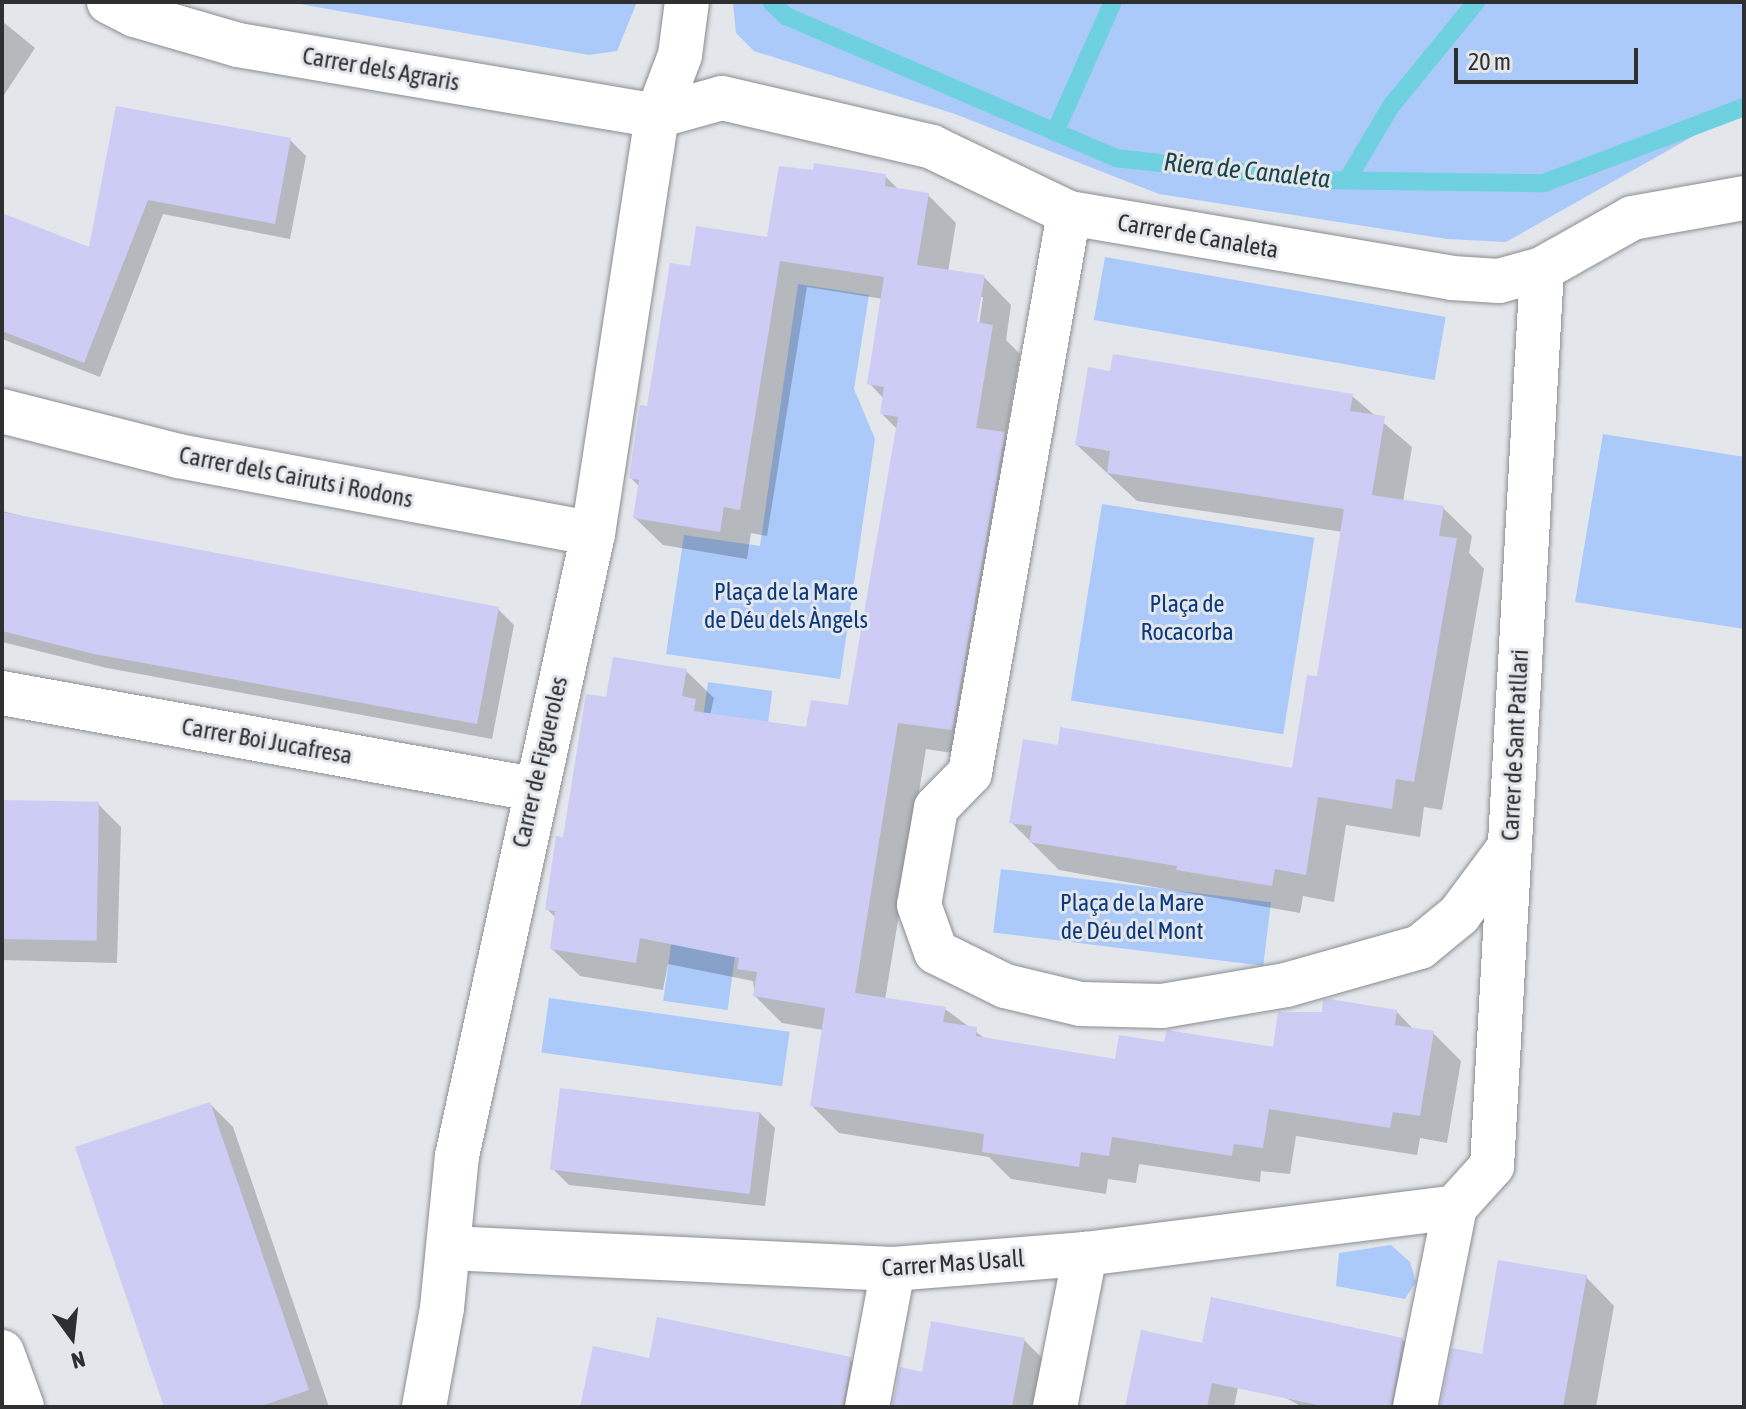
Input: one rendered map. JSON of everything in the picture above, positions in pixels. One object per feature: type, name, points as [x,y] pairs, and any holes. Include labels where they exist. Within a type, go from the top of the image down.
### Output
[{"type":"street","name":"Carrer dels Agraris","points":[[109,2],[135,15],[238,45],[657,116]]},
{"type":"street","name":"Carrer de Figueroles","points":[[424,1407],[449,1248],[457,1156],[533,789],[593,534],[657,116],[680,55],[687,2]]},
{"type":"street","name":"Carrer de Canaleta","points":[[657,116],[722,98],[932,147],[1069,213],[1452,278],[1499,281],[1542,269],[1632,218],[1744,198]]},
{"type":"street","points":[[1069,213],[970,773],[936,808],[919,905],[936,952],[1005,986],[1080,1004],[1162,1006],[1286,985],[1420,947],[1459,915],[1509,848]]},
{"type":"street","name":"Carrer de Sant Patllari","points":[[1455,1207],[1492,1166],[1542,269]]},
{"type":"street","name":"Carrer dels Cairuts i Rodons","points":[[2,411],[178,456],[593,534]]},
{"type":"street","name":"Carrer Boi Jucafresa","points":[[2,693],[533,789]]},
{"type":"street","points":[[1415,1407],[1455,1207]]},
{"type":"street","name":"Carrer Mas Usall","points":[[449,1248],[893,1269],[1085,1254],[1455,1207]]},
{"type":"street","points":[[1055,1407],[1085,1254]]},
{"type":"street","points":[[867,1407],[893,1269]]},
{"type":"street","points":[[2,1352],[22,1407]]},
{"type":"green space","points":[[288,2],[637,2],[617,51],[589,55]]},
{"type":"green space","points":[[733,2],[1744,2],[1744,117],[1706,129],[1506,242],[1447,239],[1159,194],[955,114],[754,51],[736,33]]},
{"type":"green space","points":[[1105,257],[1446,317],[1435,380],[1094,320]]},
{"type":"green space","name":"Plaça de la Mare de Déu dels Àngels","points":[[798,284],[869,295],[854,389],[875,439],[840,679],[666,654],[684,535],[760,546]]},
{"type":"green space","points":[[1603,434],[1744,457],[1744,629],[1575,602]]},
{"type":"green space","name":"Plaça de Rocacorba","points":[[1102,504],[1314,538],[1283,734],[1071,701]]},
{"type":"green space","points":[[708,682],[772,691],[728,1010],[663,1001]]},
{"type":"green space","name":"Plaça de la Mare de Déu del Mont","points":[[1001,869],[1271,902],[1263,966],[993,933]]},
{"type":"green space","points":[[549,998],[790,1032],[782,1086],[541,1052]]},
{"type":"green space","points":[[1391,1245],[1410,1262],[1416,1282],[1405,1299],[1336,1286],[1339,1253]]},
{"type":"building","points":[[116,106],[291,138],[275,224],[148,200],[84,363],[2,331],[2,213],[89,247]]},
{"type":"building","points":[[814,163],[886,174],[885,186],[929,193],[917,265],[985,275],[977,322],[993,325],[976,428],[1005,432],[952,730],[898,723],[855,993],[946,1007],[943,1022],[977,1027],[976,1036],[1115,1059],[1119,1035],[1164,1042],[1167,1030],[1273,1047],[1278,1012],[1322,1012],[1323,1000],[1330,999],[1397,1010],[1395,1025],[1434,1031],[1420,1116],[1393,1112],[1390,1128],[1269,1109],[1263,1148],[1234,1144],[1232,1156],[1112,1137],[1109,1156],[1081,1152],[1079,1167],[982,1152],[984,1134],[810,1106],[825,1008],[753,996],[757,972],[737,969],[739,958],[640,938],[636,963],[550,949],[555,911],[545,910],[556,836],[563,837],[586,694],[606,697],[613,657],[687,669],[682,696],[696,699],[694,711],[806,727],[811,700],[848,705],[898,417],[880,414],[884,387],[867,384],[884,277],[780,261],[740,510],[724,507],[720,532],[633,518],[639,480],[629,478],[640,405],[647,406],[670,263],[690,266],[696,226],[767,237],[779,166],[813,170]]},
{"type":"building","points":[[1113,354],[1353,394],[1350,411],[1385,416],[1372,495],[1444,506],[1439,536],[1457,538],[1414,782],[1396,779],[1392,809],[1318,797],[1306,875],[1275,869],[1272,886],[1176,870],[1177,866],[1029,842],[1032,826],[1009,823],[1023,739],[1058,745],[1060,727],[1292,768],[1307,675],[1317,676],[1344,509],[1107,473],[1110,451],[1075,445],[1088,367],[1110,371]]},
{"type":"building","points":[[2,512],[499,607],[477,724],[94,654],[2,631]]},
{"type":"building","points":[[2,800],[99,802],[97,941],[2,939]]},
{"type":"building","points":[[560,1088],[760,1112],[750,1194],[550,1169]]},
{"type":"building","points":[[210,1102],[309,1390],[258,1407],[164,1407],[75,1147]]},
{"type":"building","points":[[1498,1260],[1587,1275],[1563,1407],[1440,1407],[1452,1348],[1482,1354]]},
{"type":"building","points":[[1211,1297],[1403,1338],[1391,1407],[1327,1407],[1212,1383],[1207,1407],[1125,1407],[1141,1330],[1202,1343]]},
{"type":"building","points":[[657,1317],[851,1357],[843,1407],[580,1407],[593,1346],[649,1358]]},
{"type":"building","points":[[931,1321],[1025,1338],[1012,1407],[892,1407],[900,1367],[922,1372]]},
{"type":"waterway","name":"Riera de Canaleta","points":[[771,2],[786,16],[1115,158],[1315,180],[1544,183],[1744,107]]},
{"type":"waterway","points":[[1055,132],[1113,2]]},
{"type":"waterway","points":[[1347,180],[1391,106],[1476,2]]}]
